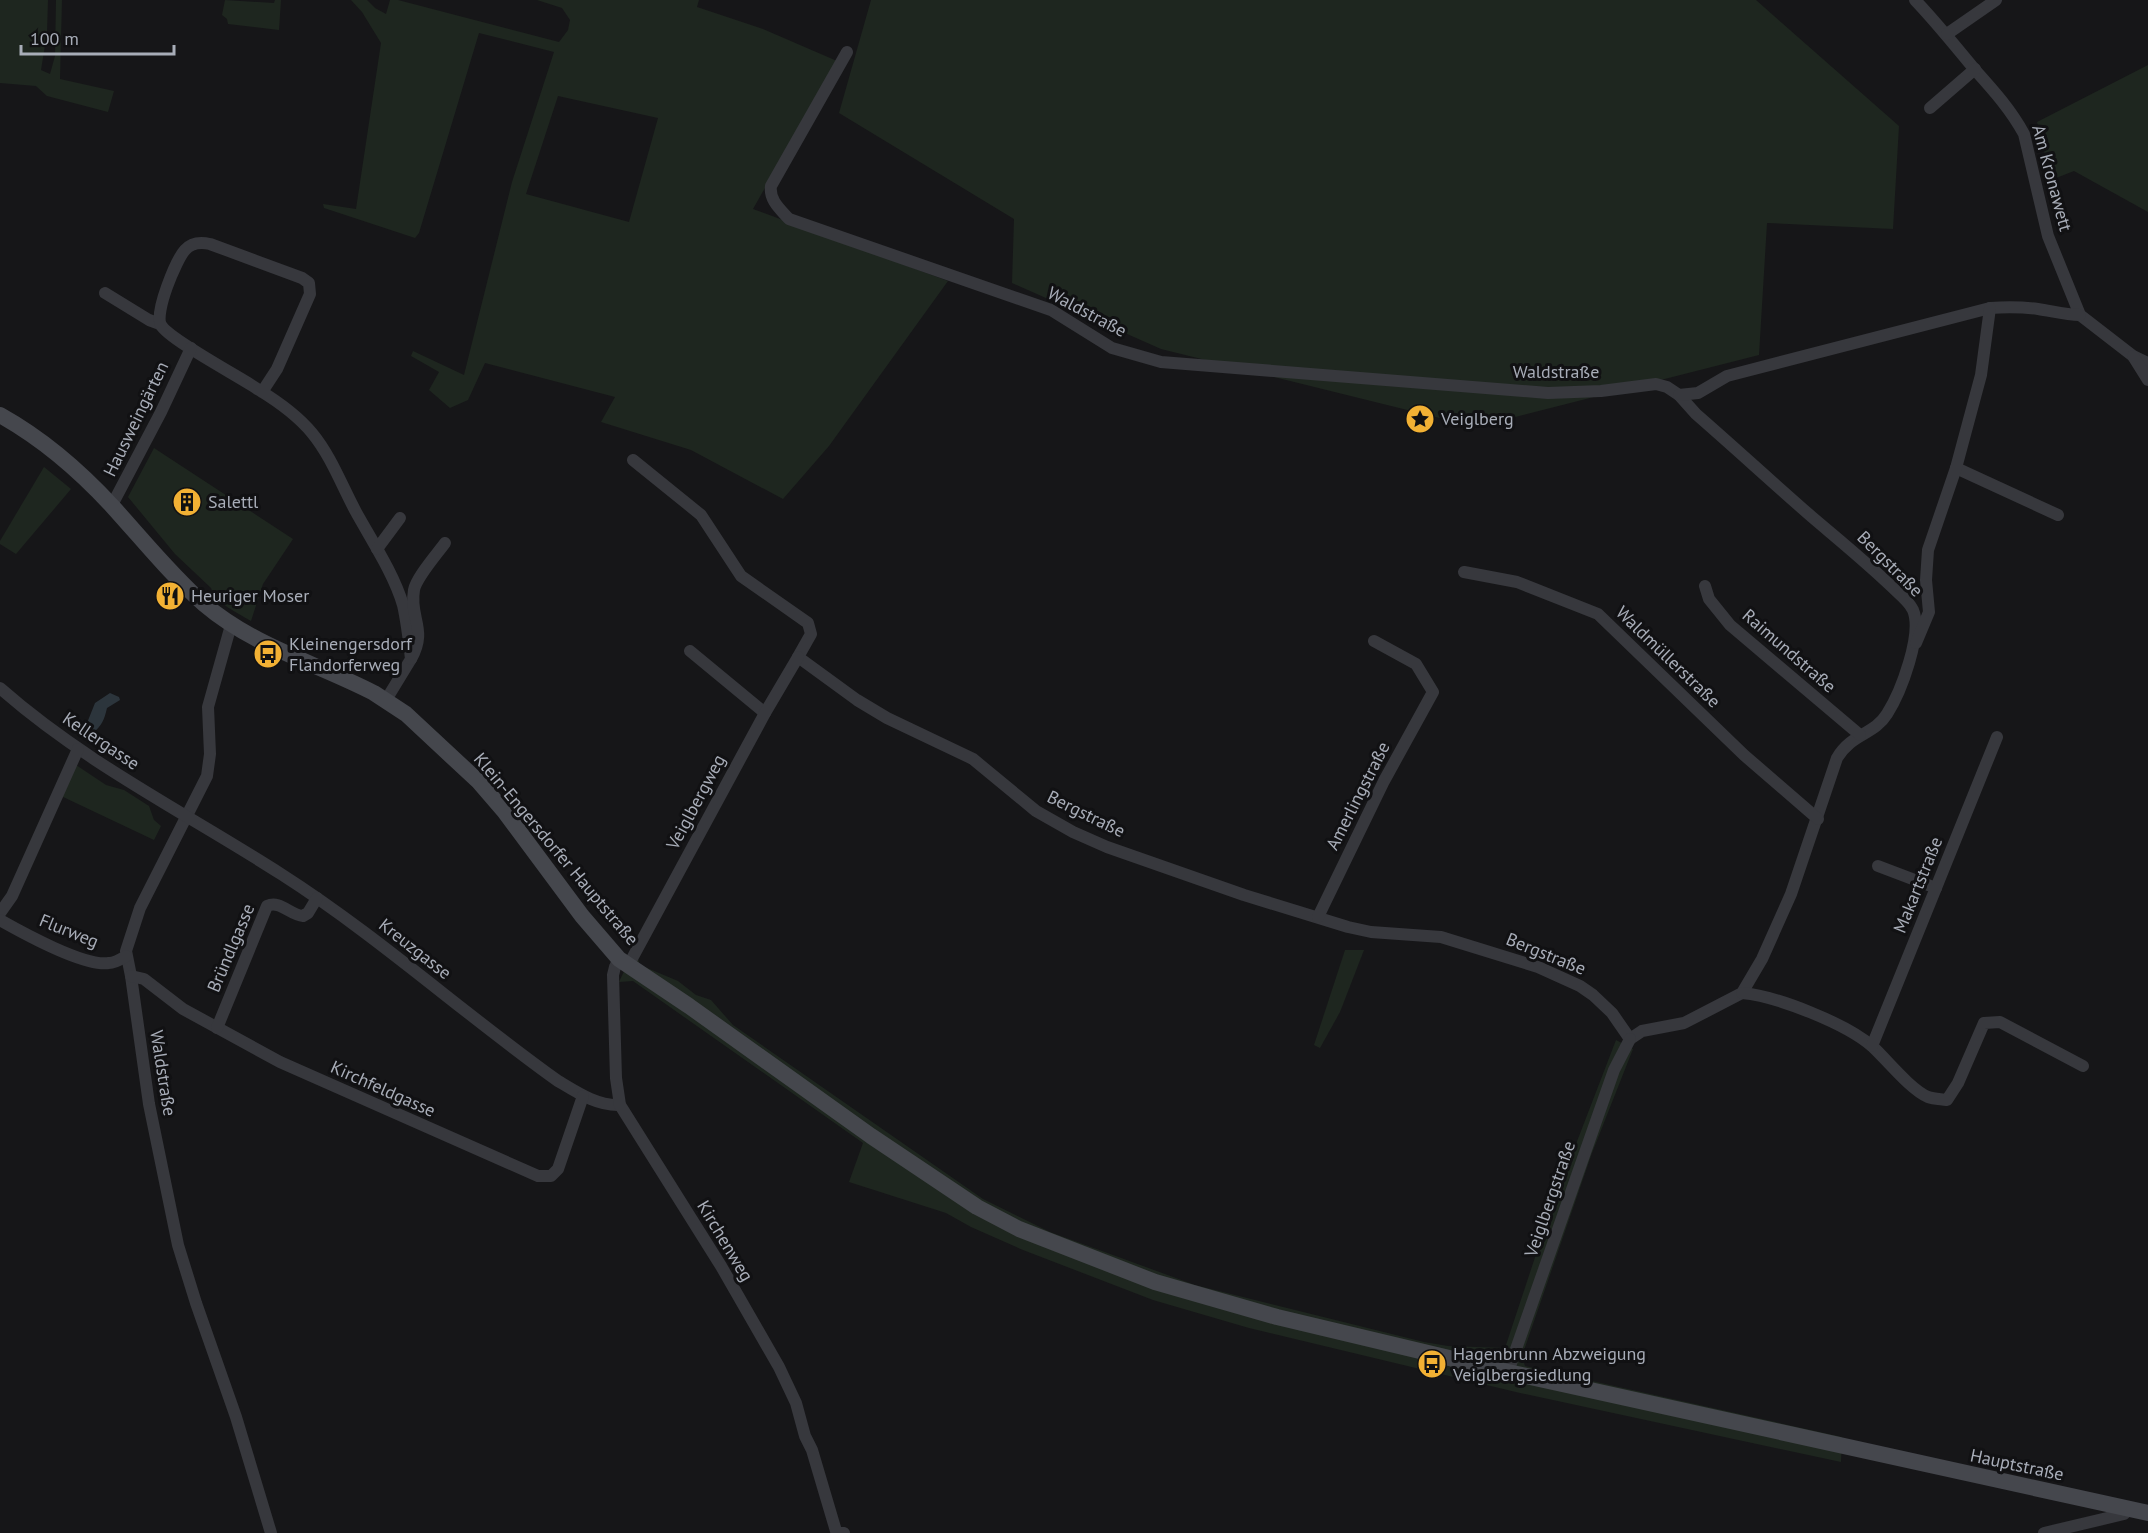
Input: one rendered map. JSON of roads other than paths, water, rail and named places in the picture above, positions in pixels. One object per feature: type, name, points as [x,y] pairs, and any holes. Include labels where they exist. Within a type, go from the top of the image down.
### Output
[{"type":"main road","name":"Klein-Engersdorfer Hauptstraße","points":[[0,415],[30,432],[59,454],[112,506],[178,580],[231,625],[272,646],[354,682],[386,700],[429,734],[494,799],[582,916],[624,962],[977,1207],[1019,1229],[1111,1267],[1214,1300],[1508,1372]]},
{"type":"main road","name":"Hauptstraße","points":[[1508,1372],[2148,1513]]},
{"type":"street","name":"Am Kronawett","points":[[1915,0],[2008,106],[2024,134],[2048,236],[2080,315]]},
{"type":"street","points":[[1947,34],[1996,0]]},
{"type":"street","name":"Waldstraße","points":[[847,52],[771,186],[770,193],[774,202],[789,219],[1051,310],[1112,348],[1161,363],[1548,393],[1600,391],[1656,384],[1667,387],[1678,395]]},
{"type":"street","points":[[1930,108],[1975,69]]},
{"type":"street","points":[[160,324],[159,311],[166,290],[184,251],[195,243],[210,244],[305,279],[310,286],[310,294],[277,369],[262,392]]},
{"type":"street","name":"Hausweingärten","points":[[105,293],[149,320],[160,324],[191,348],[262,392],[308,428],[331,464],[377,549],[401,600],[411,659]]},
{"type":"street","points":[[1678,395],[1698,393],[1727,376],[1990,308],[2014,307],[2080,315],[2133,356],[2148,363]]},
{"type":"street","points":[[1914,650],[1929,612],[1926,580],[1928,550],[1956,468],[1981,375],[1990,308]]},
{"type":"street","name":"Hausweingärten","points":[[112,506],[191,348]]},
{"type":"street","points":[[2133,356],[2148,380]]},
{"type":"street","name":"Bergstraße","points":[[1678,395],[1696,414],[1864,560],[1908,603],[1914,618],[1914,650],[1887,715],[1881,723],[1849,741],[1837,758],[1818,819],[1785,909],[1762,958],[1742,993]]},
{"type":"street","points":[[633,460],[701,515],[741,576],[808,623],[812,634],[798,657]]},
{"type":"street","points":[[1956,468],[2058,515]]},
{"type":"street","points":[[377,549],[400,518]]},
{"type":"street","points":[[386,700],[411,659],[419,639],[415,588],[445,543]]},
{"type":"street","name":"Waldmüllerstraße","points":[[1464,572],[1517,582],[1598,614],[1744,755],[1818,819]]},
{"type":"street","name":"Raimundstraße","points":[[1705,586],[1709,599],[1730,625],[1860,735]]},
{"type":"street","name":"Waldstraße","points":[[231,625],[208,707],[208,769],[202,788],[161,863],[137,915],[126,945],[126,956],[131,976],[145,1084],[178,1245],[236,1417],[271,1533]]},
{"type":"street","name":"Amerlingstraße","points":[[1318,917],[1384,781],[1433,692],[1416,664],[1374,641]]},
{"type":"street","points":[[690,651],[765,713]]},
{"type":"street","name":"Bergstraße","points":[[798,657],[851,696],[887,718],[973,759],[1036,811],[1073,832],[1244,895],[1363,931],[1441,937],[1538,967],[1580,986],[1593,995],[1612,1013],[1630,1039]]},
{"type":"street","name":"Veiglbergweg","points":[[624,962],[798,657]]},
{"type":"street","name":"Kellergasse","points":[[0,688],[24,710],[78,749],[186,817]]},
{"type":"street","name":"Makartstraße","points":[[1872,1046],[1997,737]]},
{"type":"street","points":[[0,913],[16,887],[78,749]]},
{"type":"street","name":"Kreuzgasse","points":[[186,817],[317,898],[541,1069],[583,1096],[607,1105],[620,1105]]},
{"type":"street","points":[[1878,866],[1936,888]]},
{"type":"street","name":"Bründlgasse","points":[[217,1028],[267,906],[276,904],[295,915],[303,916],[308,913],[317,898]]},
{"type":"street","name":"Flurweg","points":[[0,920],[80,958],[106,964],[126,956]]},
{"type":"street","name":"Kirchenweg","points":[[624,962],[615,967],[613,975],[616,1078],[620,1105],[721,1266],[779,1367],[796,1403],[836,1531],[844,1533]]},
{"type":"street","name":"Kirchfeldgasse","points":[[131,976],[144,979],[178,1006],[280,1062],[538,1176],[551,1176],[558,1169],[583,1096]]},
{"type":"street","points":[[1630,1039],[1642,1031],[1684,1023],[1742,993],[1758,995],[1833,1022],[1872,1046],[1895,1070],[1928,1096],[1947,1100],[1958,1083],[1984,1023],[2000,1022],[2083,1066]]},
{"type":"street","name":"Veiglbergstraße","points":[[1508,1372],[1614,1070],[1630,1039]]},
{"type":"street","points":[[2044,1533],[2124,1514],[2129,1509]]},
{"type":"place","name":"Veiglberg","points":[[1420,419]]},
{"type":"place","name":"Salettl","points":[[187,502]]},
{"type":"place","name":"Heuriger Moser","points":[[170,596]]},
{"type":"place","name":"Kleinengersdorf Flandorferweg","points":[[268,654]]},
{"type":"place","name":"Hagenbrunn Abzweigung Veiglbergsiedlung","points":[[1432,1364]]}]
